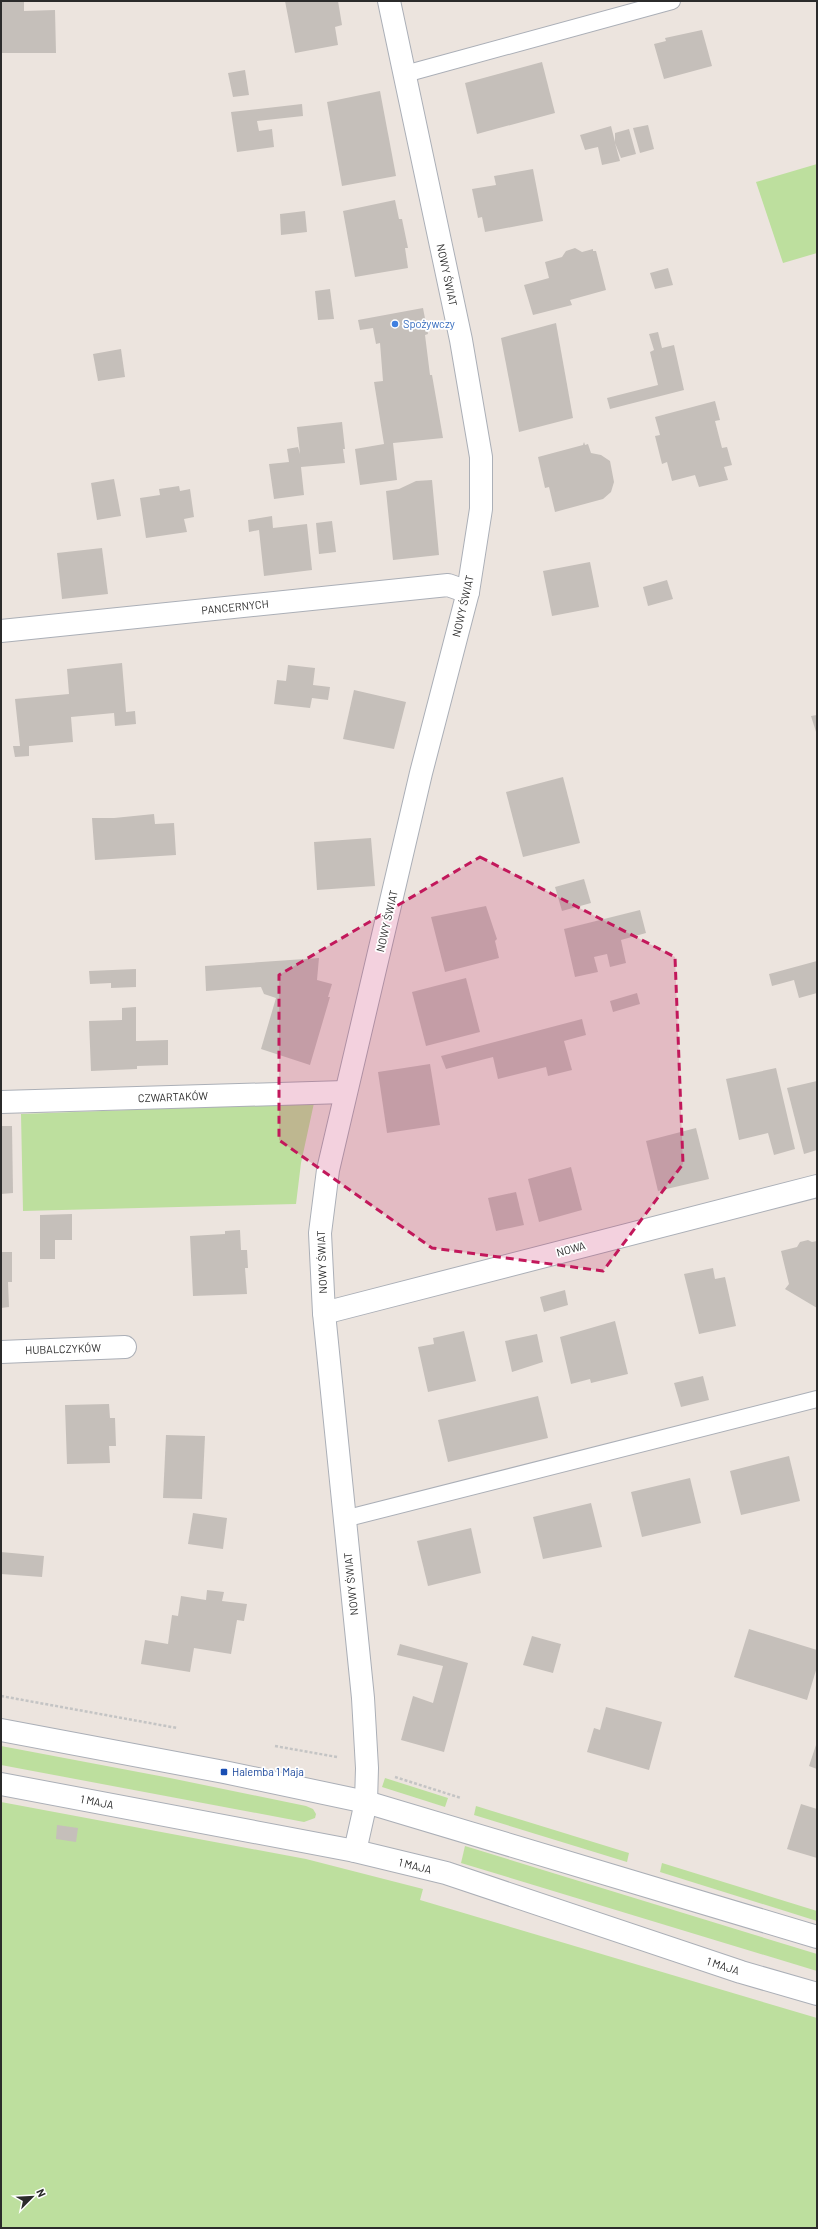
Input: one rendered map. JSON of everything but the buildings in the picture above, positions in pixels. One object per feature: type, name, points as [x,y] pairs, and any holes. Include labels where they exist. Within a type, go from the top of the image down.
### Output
[{"type":"street","name":"NOWY ŚWIAT","points":[[355,1851],[366,1802],[367,1783],[363,1698],[324,1314],[320,1233],[328,1170],[345,1092],[421,773],[468,592],[481,509],[481,457],[460,340],[389,1]]},
{"type":"street","name":"PANCERNYCH","points":[[1,631],[448,585],[468,592]]},
{"type":"street","name":"CZWARTAKÓW","points":[[1,1102],[345,1092]]},
{"type":"street","name":"NOWA","points":[[324,1314],[817,1186]]},
{"type":"street","name":"HUBALCZYKÓW","points":[[1,1352],[125,1347]]},
{"type":"street","points":[[1,1730],[216,1770],[366,1802],[817,1937]]},
{"type":"street","name":"1 MAJA","points":[[1,1784],[355,1851],[446,1873],[741,1972],[817,1994]]},
{"type":"lane","points":[[405,74],[672,1]]},
{"type":"lane","points":[[344,1519],[817,1400]]},
{"type":"path","points":[[1,1696],[177,1728]]},
{"type":"highlighted area","points":[[480,857],[675,957],[683,1164],[603,1271],[432,1248],[279,1140],[279,975]]},
{"type":"green space","points":[[817,164],[817,253],[783,263],[756,182]]},
{"type":"green space","points":[[314,1103],[301,1163],[296,1204],[23,1211],[21,1114]]},
{"type":"green space","points":[[1,1746],[170,1778],[306,1806],[313,1809],[316,1814],[315,1818],[304,1822],[1,1765]]},
{"type":"green space","points":[[385,1778],[448,1798],[445,1807],[382,1787]]},
{"type":"green space","points":[[1,1802],[306,1859],[423,1889],[420,1900],[817,2018],[817,2228],[1,2228]]},
{"type":"green space","points":[[476,1806],[629,1853],[627,1862],[474,1815]]},
{"type":"green space","points":[[465,1846],[817,1954],[817,1971],[461,1863]]},
{"type":"green space","points":[[662,1863],[817,1911],[817,1921],[660,1872]]},
{"type":"place","name":"Spożywczy","points":[[395,324]]},
{"type":"place","name":"Halemba 1 Maja","points":[[224,1772]]}]
